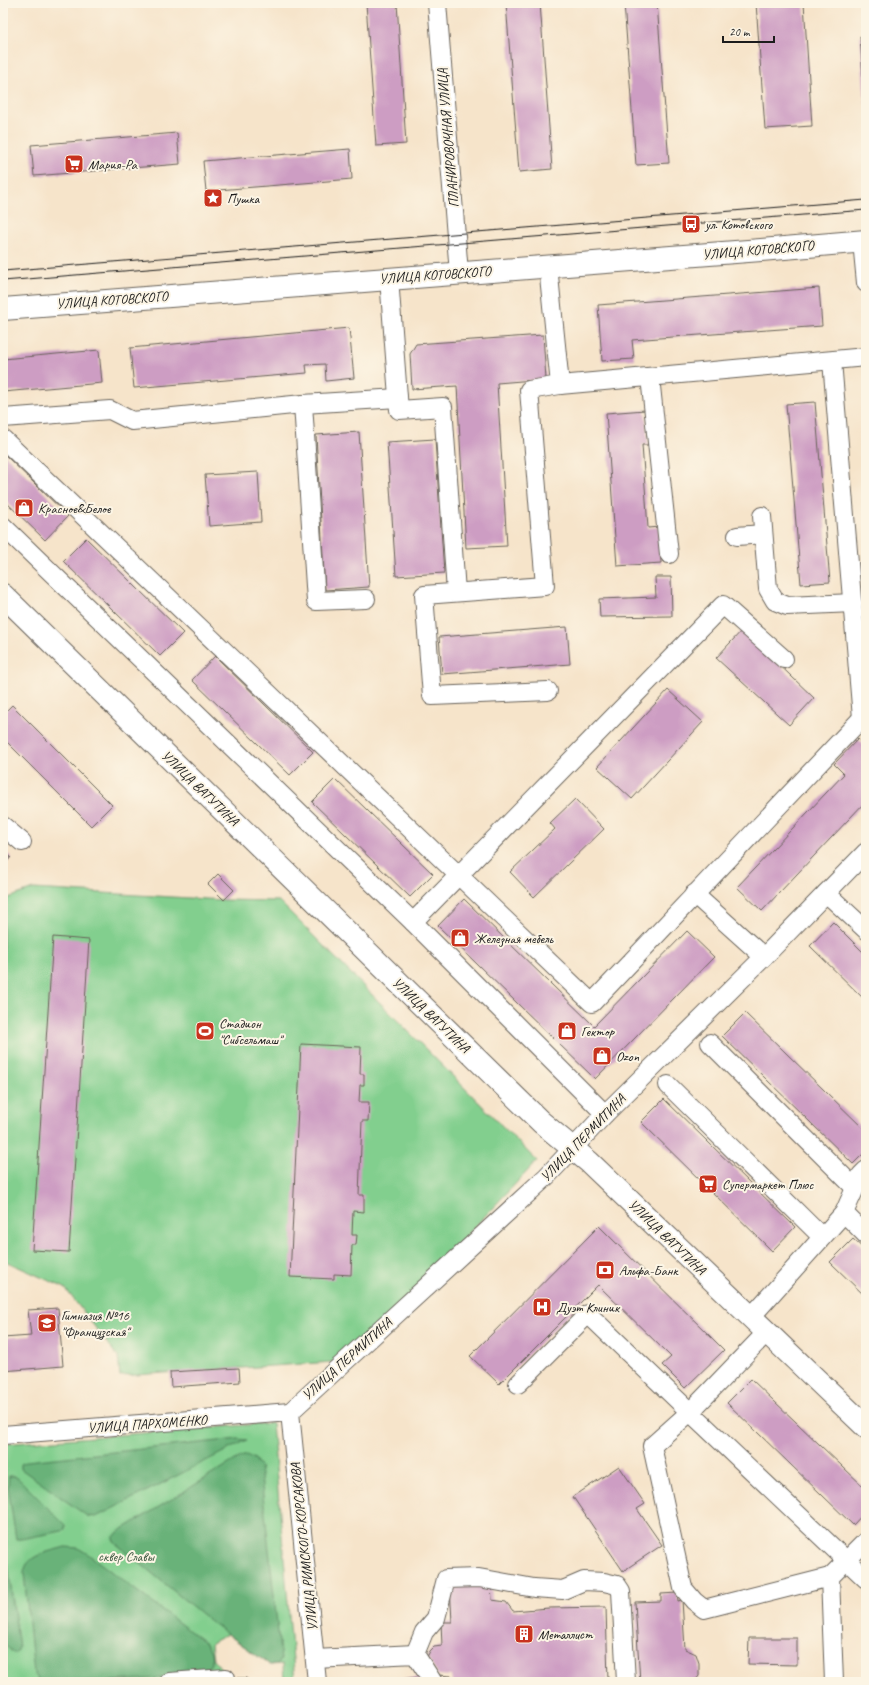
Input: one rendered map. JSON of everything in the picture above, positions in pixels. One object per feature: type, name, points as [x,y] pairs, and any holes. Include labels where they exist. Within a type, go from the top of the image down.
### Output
[{"type":"main road","name":"УЛИЦА КОТОВСКОГО","points":[[3,308],[864,241]]},
{"type":"main road","name":"УЛИЦА ВАТУТИНА","points":[[3,595],[535,1116],[573,1149],[866,1427]]},
{"type":"street","name":"ПЛАНИРОВОЧНАЯ УЛИЦА","points":[[437,3],[459,273]]},
{"type":"street","points":[[864,241],[866,283]]},
{"type":"street","points":[[548,266],[560,385]]},
{"type":"street","points":[[389,278],[399,410],[443,407],[456,592]]},
{"type":"street","points":[[548,691],[432,696],[424,595],[545,586],[529,390],[560,385],[866,357]]},
{"type":"street","points":[[3,439],[592,1003],[864,710],[832,361]]},
{"type":"street","points":[[650,377],[669,554]]},
{"type":"street","points":[[3,418],[110,410],[132,421],[303,404],[398,398]]},
{"type":"street","points":[[303,404],[316,601],[366,599]]},
{"type":"street","points":[[762,516],[768,589],[775,601],[787,606],[853,603]]},
{"type":"street","points":[[3,526],[413,922],[605,1114]]},
{"type":"street","points":[[737,536],[763,534]]},
{"type":"street","points":[[413,922],[723,604],[784,659]]},
{"type":"street","points":[[3,826],[22,842]]},
{"type":"street","name":"УЛИЦА ПЕРМИТИНА","points":[[290,1412],[542,1181],[605,1114],[764,957],[866,852]]},
{"type":"street","points":[[826,893],[866,930]]},
{"type":"street","points":[[694,894],[764,957]]},
{"type":"street","points":[[710,1043],[855,1188]]},
{"type":"street","points":[[668,1085],[822,1237]]},
{"type":"street","points":[[751,1317],[844,1213],[861,1175],[866,1170]]},
{"type":"street","points":[[844,1213],[864,1228]]},
{"type":"street","points":[[518,1384],[588,1314],[866,1579]]},
{"type":"street","points":[[767,1332],[690,1412],[652,1446],[683,1588],[694,1601],[704,1609],[830,1577],[866,1541]]},
{"type":"street","name":"УЛИЦА ПАРХОМЕНКО","points":[[3,1436],[290,1412]]},
{"type":"street","name":"УЛИЦА РИМСКОГО-КОРСАКОВА","points":[[290,1412],[317,1682]]},
{"type":"street","points":[[830,1577],[834,1682]]},
{"type":"street","points":[[415,1654],[424,1632],[436,1618],[446,1579],[479,1578],[534,1588],[563,1590],[584,1581],[604,1582],[617,1586],[621,1591],[626,1682]]},
{"type":"street","points":[[315,1659],[415,1654]]},
{"type":"street","points":[[415,1654],[433,1682]]},
{"type":"street","points":[[169,1682],[226,1678]]},
{"type":"green space","name":"Стадион \"Сибсельмаш\"","points":[[33,889],[224,900],[279,901],[537,1161],[348,1361],[120,1376],[118,1357],[65,1288],[3,1260],[3,900]]},
{"type":"green space","name":"сквер Славы","points":[[272,1423],[295,1682],[284,1682],[283,1664],[270,1665],[227,1634],[211,1643],[213,1659],[226,1674],[226,1682],[3,1682],[3,1444]]},
{"type":"green space","points":[[238,1439],[247,1440],[96,1517],[87,1516],[21,1469],[21,1464],[27,1461]]},
{"type":"green space","points":[[246,1455],[255,1459],[260,1467],[281,1660],[277,1664],[270,1665],[215,1625],[114,1542],[113,1538],[118,1532],[237,1459]]},
{"type":"green space","points":[[9,1476],[14,1476],[19,1479],[65,1525],[65,1529],[62,1531],[16,1539],[8,1487]]},
{"type":"green space","points":[[65,1547],[78,1548],[88,1554],[207,1644],[211,1652],[212,1663],[206,1672],[194,1676],[97,1682],[40,1682],[34,1674],[24,1573],[29,1562],[34,1558],[46,1552]]},
{"type":"green space","points":[[3,1556],[8,1565],[19,1647],[17,1653],[13,1653],[3,1642]]},
{"type":"building","points":[[366,3],[397,3],[406,144],[376,146]]},
{"type":"building","points":[[506,3],[540,3],[552,169],[519,172]]},
{"type":"building","points":[[624,3],[657,3],[669,163],[636,165]]},
{"type":"building","points":[[756,3],[804,3],[812,126],[765,129]]},
{"type":"building","points":[[860,36],[866,36],[866,104],[865,104]]},
{"type":"building","points":[[3,124],[7,155],[3,155]]},
{"type":"building","points":[[177,133],[180,164],[34,176],[31,145]]},
{"type":"building","points":[[350,149],[352,179],[206,191],[203,161]]},
{"type":"building","points":[[819,288],[822,326],[632,340],[634,359],[602,361],[598,305]]},
{"type":"building","points":[[349,328],[354,378],[326,381],[325,364],[306,365],[307,373],[134,388],[130,348]]},
{"type":"building","points":[[543,335],[546,379],[497,383],[507,546],[466,548],[457,386],[412,389],[410,354],[416,344]]},
{"type":"building","points":[[99,350],[102,383],[3,392],[3,359]]},
{"type":"building","points":[[815,402],[830,582],[801,584],[786,404]]},
{"type":"building","points":[[645,410],[648,445],[642,445],[648,528],[659,527],[661,563],[617,566],[606,413]]},
{"type":"building","points":[[359,432],[369,587],[325,590],[316,435]]},
{"type":"building","points":[[435,439],[444,573],[396,576],[387,442]]},
{"type":"building","points":[[3,453],[68,516],[45,540],[3,499]]},
{"type":"building","points":[[258,472],[261,522],[209,526],[205,475]]},
{"type":"building","points":[[86,538],[183,633],[160,656],[63,561]]},
{"type":"building","points":[[655,577],[671,577],[672,616],[600,617],[599,599],[656,597]]},
{"type":"building","points":[[567,627],[570,664],[442,674],[439,637]]},
{"type":"building","points":[[745,627],[769,655],[814,698],[789,725],[716,658]]},
{"type":"building","points":[[215,656],[313,752],[290,775],[192,680]]},
{"type":"building","points":[[668,690],[703,722],[632,799],[597,767]]},
{"type":"building","points":[[12,705],[112,805],[91,826],[3,738],[3,714]]},
{"type":"building","points":[[858,739],[866,747],[866,801],[762,911],[737,887],[844,774],[834,764]]},
{"type":"building","points":[[335,779],[433,874],[410,897],[312,802]]},
{"type":"building","points":[[575,799],[604,829],[534,897],[510,872],[555,829],[550,823]]},
{"type":"building","points":[[3,850],[11,857],[3,867]]},
{"type":"building","points":[[218,874],[234,890],[224,900],[208,884]]},
{"type":"building","points":[[464,899],[594,1026],[687,931],[714,957],[595,1079],[438,926]]},
{"type":"building","points":[[833,922],[866,955],[866,1001],[810,946]]},
{"type":"building","points":[[53,937],[89,940],[69,1252],[32,1250]]},
{"type":"building","points":[[745,1013],[866,1131],[866,1151],[853,1164],[722,1036]]},
{"type":"building","points":[[301,1044],[361,1047],[360,1074],[364,1074],[364,1085],[360,1085],[359,1102],[369,1102],[368,1121],[362,1121],[359,1195],[364,1195],[364,1212],[353,1211],[352,1235],[357,1235],[356,1245],[352,1245],[351,1275],[334,1274],[334,1279],[290,1277]]},
{"type":"building","points":[[664,1099],[795,1227],[772,1251],[641,1122]]},
{"type":"building","points":[[599,1226],[724,1350],[685,1388],[662,1365],[671,1357],[598,1285],[499,1384],[470,1356]]},
{"type":"building","points":[[853,1239],[866,1251],[866,1297],[830,1262]]},
{"type":"building","points":[[58,1308],[63,1366],[3,1371],[3,1338],[31,1336],[28,1310]]},
{"type":"building","points":[[239,1368],[240,1382],[171,1387],[170,1372]]},
{"type":"building","points":[[751,1379],[866,1489],[866,1511],[853,1525],[727,1403]]},
{"type":"building","points":[[619,1466],[645,1504],[637,1509],[662,1545],[623,1571],[573,1497]]},
{"type":"building","name":"Металлист","points":[[491,1584],[492,1600],[506,1602],[513,1611],[549,1608],[606,1607],[608,1682],[452,1682],[451,1676],[438,1675],[427,1657],[434,1647],[442,1646],[441,1622],[452,1622],[450,1586]]},
{"type":"building","points":[[677,1593],[678,1601],[682,1600],[685,1649],[696,1654],[699,1663],[699,1676],[694,1682],[640,1682],[635,1602],[661,1601],[661,1594]]},
{"type":"building","points":[[749,1638],[797,1638],[797,1665],[748,1664]]},
{"type":"building","points":[[424,1677],[424,1682],[372,1682],[372,1681]]},
{"type":"building","points":[[238,1678],[246,1678],[251,1682],[235,1682]]},
{"type":"tram line","points":[[3,271],[866,200]]},
{"type":"tram line","points":[[3,281],[866,210]]},
{"type":"place","name":"Мария-Ра","points":[[74,164]]},
{"type":"place","name":"Пушка","points":[[213,198]]},
{"type":"place","name":"ул. Котовского","points":[[691,224]]},
{"type":"place","name":"Красное&Белое","points":[[24,508]]},
{"type":"place","name":"Железная мебель","points":[[460,938]]},
{"type":"place","name":"Стадион \"Сибсельмаш\"","points":[[205,1031]]},
{"type":"place","name":"Гектор","points":[[567,1031]]},
{"type":"place","name":"Ozon","points":[[602,1056]]},
{"type":"place","name":"Супермаркет Плюс","points":[[708,1184]]},
{"type":"place","name":"Альфа-Банк","points":[[605,1270]]},
{"type":"place","name":"Дуэт Клиник","points":[[542,1307]]},
{"type":"place","name":"Гимназия №16 \"Французская\"","points":[[47,1323]]},
{"type":"place","name":"Металлист","points":[[524,1634]]}]
